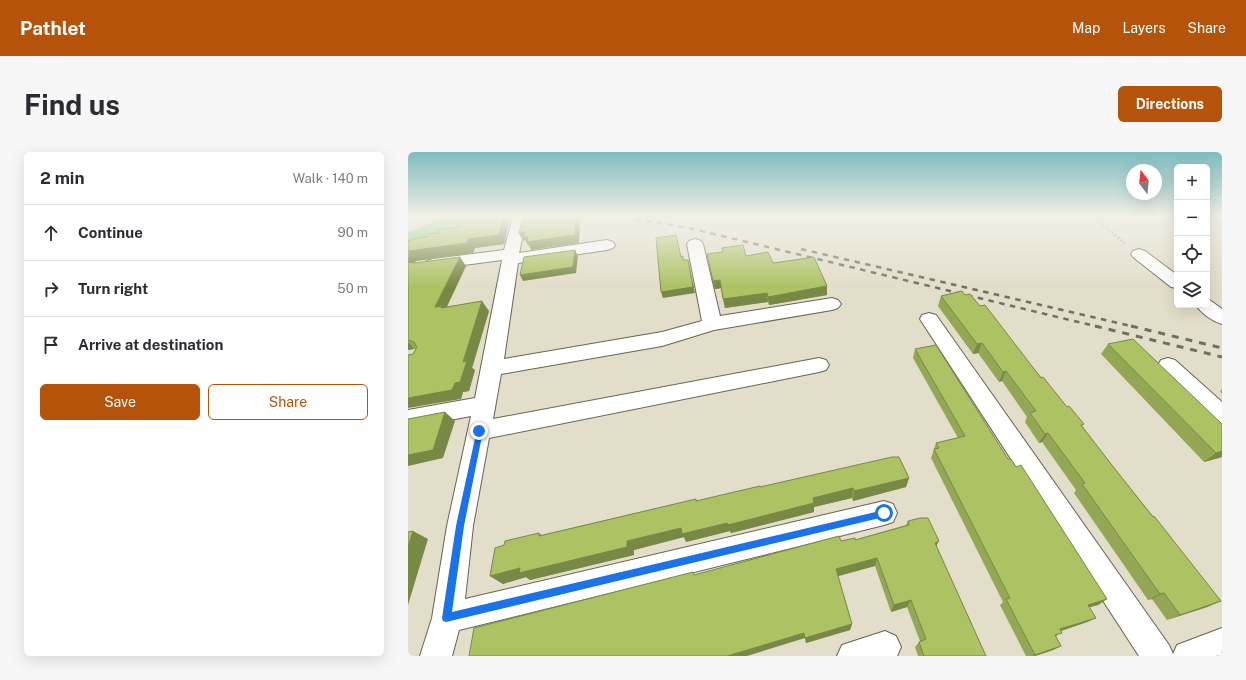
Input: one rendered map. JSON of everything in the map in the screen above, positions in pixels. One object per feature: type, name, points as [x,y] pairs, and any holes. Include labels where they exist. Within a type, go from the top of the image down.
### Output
[{"type":"street","points":[[436,656],[446,618],[460,526],[492,368],[514,241]]},
{"type":"street","points":[[695,244],[712,324]]},
{"type":"street","points":[[422,266],[608,245]]},
{"type":"street","points":[[1139,254],[1174,281]]},
{"type":"street","points":[[492,368],[662,339],[712,324],[832,304]]},
{"type":"street","points":[[1209,308],[1222,318]]},
{"type":"street","points":[[929,319],[1158,656]]},
{"type":"street","points":[[479,431],[819,365]]},
{"type":"street","points":[[1168,365],[1222,416]]},
{"type":"street","points":[[408,419],[484,405]]},
{"type":"street","points":[[446,618],[884,513]]},
{"type":"street","points":[[1188,656],[1222,644]]},
{"type":"street","points":[[853,656],[886,647]]},
{"type":"path","points":[[1123,241],[1139,254]]},
{"type":"building","points":[[408,241],[468,241],[467,243],[408,252]]},
{"type":"building","points":[[656,241],[677,241],[681,257],[683,256],[683,260],[688,260],[693,287],[661,292]]},
{"type":"building","points":[[743,245],[746,256],[768,252],[773,263],[814,257],[827,286],[768,297],[767,293],[723,299],[720,280],[713,281],[707,254],[723,252],[722,248]]},
{"type":"building","points":[[575,250],[573,267],[520,275],[524,257]]},
{"type":"building","points":[[460,257],[435,307],[442,306],[441,308],[482,301],[463,362],[467,361],[460,382],[455,383],[452,390],[408,398],[408,355],[413,354],[417,347],[414,342],[408,340],[408,262],[415,263]]},
{"type":"building","points":[[962,291],[965,295],[970,294],[980,306],[985,305],[1041,378],[1043,377],[1067,407],[1069,406],[1084,424],[1081,425],[1221,601],[1180,615],[1164,593],[1160,594],[1082,484],[1085,483],[1048,433],[1045,434],[1030,413],[1036,411],[1006,371],[1003,372],[982,343],[977,344],[941,296]]},
{"type":"building","points":[[1133,339],[1222,424],[1222,451],[1216,453],[1108,344]]},
{"type":"building","points":[[936,345],[1008,459],[1011,459],[1016,467],[1021,465],[1107,599],[1088,605],[1096,618],[1060,629],[1062,633],[1055,635],[1061,646],[1035,655],[1006,599],[1010,598],[934,449],[939,448],[936,443],[965,436],[915,349]]},
{"type":"building","points":[[445,412],[433,450],[408,455],[408,419]]},
{"type":"building","points":[[892,457],[899,457],[909,478],[854,491],[853,488],[813,498],[814,503],[728,525],[727,523],[682,534],[681,528],[627,541],[627,547],[519,573],[520,568],[490,576],[495,548],[504,545],[505,541],[539,533],[539,536],[696,499],[696,501]]},
{"type":"building","points":[[928,518],[939,541],[935,543],[986,656],[924,656],[919,642],[926,639],[911,600],[894,605],[877,558],[836,569],[852,624],[805,638],[804,633],[727,656],[469,656],[474,628],[693,572],[694,575],[839,536],[841,541],[855,538],[855,540],[909,525],[908,521]]},
{"type":"building","points":[[413,531],[408,547],[408,532]]},
{"type":"waterway","points":[[408,242],[413,241]]},
{"type":"railway","points":[[741,241],[1099,327]]},
{"type":"railway","points":[[801,249],[1135,327]]},
{"type":"railway","points":[[1095,326],[1222,357]]},
{"type":"railway","points":[[1131,326],[1222,348]]},
{"type":"route","points":[[479,431],[460,526],[446,618],[884,513]]}]
